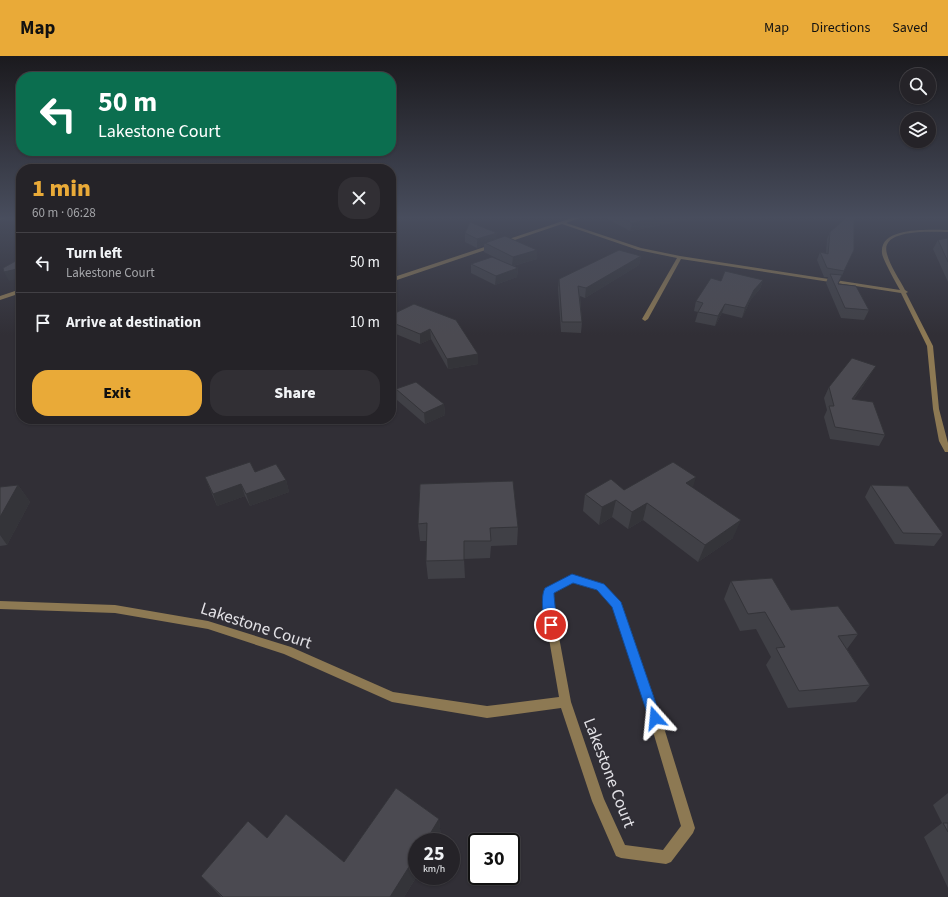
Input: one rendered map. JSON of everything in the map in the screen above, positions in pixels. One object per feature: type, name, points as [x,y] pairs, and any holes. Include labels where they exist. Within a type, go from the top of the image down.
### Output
[{"type":"street","points":[[396,278],[462,256]]},
{"type":"street","points":[[676,256],[905,292]]},
{"type":"street","points":[[886,256],[905,292],[930,346],[936,409],[943,441],[948,450]]},
{"type":"street","points":[[644,319],[680,257]]},
{"type":"street","points":[[0,298],[16,293]]},
{"type":"street","name":"Lakestone Court","points":[[572,578],[600,587],[617,605],[655,718],[688,828],[666,857],[621,851],[598,801],[565,702],[549,610],[549,591],[572,578]]},
{"type":"street","name":"Lakestone Court","points":[[0,605],[115,609],[208,626],[287,650],[392,697],[487,712],[565,702]]},
{"type":"building","points":[[606,256],[641,256],[586,288],[578,286],[582,322],[562,322],[559,279]]},
{"type":"building","points":[[822,256],[851,256],[844,271],[827,268]]},
{"type":"building","points":[[492,257],[518,268],[496,276],[471,264]]},
{"type":"building","points":[[16,261],[16,269],[4,272],[3,268]]},
{"type":"building","points":[[725,271],[763,280],[754,290],[745,308],[725,304],[718,316],[698,312],[703,303],[696,301],[711,278],[721,281]]},
{"type":"building","points":[[830,274],[842,275],[838,284],[856,286],[869,310],[845,308]]},
{"type":"building","points":[[414,304],[456,320],[478,354],[447,359],[430,329],[420,334],[396,324],[396,313]]},
{"type":"building","points":[[852,358],[876,366],[852,399],[873,402],[885,435],[835,427],[829,406],[834,406],[829,387]]},
{"type":"building","points":[[416,382],[444,404],[424,413],[396,389]]},
{"type":"building","points":[[250,462],[255,472],[276,464],[286,480],[246,494],[241,484],[213,494],[205,477]]},
{"type":"building","points":[[673,462],[696,477],[686,483],[741,520],[705,545],[647,503],[632,512],[616,500],[602,507],[585,494],[611,479],[624,490]]},
{"type":"building","points":[[513,481],[518,527],[490,528],[491,541],[464,541],[464,560],[426,561],[427,523],[418,524],[420,484]]},
{"type":"building","points":[[18,485],[0,517],[0,487]]},
{"type":"building","points":[[871,485],[908,486],[943,534],[903,533]]},
{"type":"building","points":[[772,578],[791,610],[838,606],[858,634],[838,636],[870,685],[799,691],[776,648],[785,647],[765,612],[748,614],[731,581]]},
{"type":"building","points":[[396,788],[439,819],[430,833],[408,833],[408,868],[390,897],[223,897],[201,876],[248,821],[267,838],[286,814],[344,862]]},
{"type":"building","points":[[943,823],[948,823],[948,832]]},
{"type":"route","points":[[551,625],[549,591],[572,578],[600,587],[617,605],[655,718]]}]
